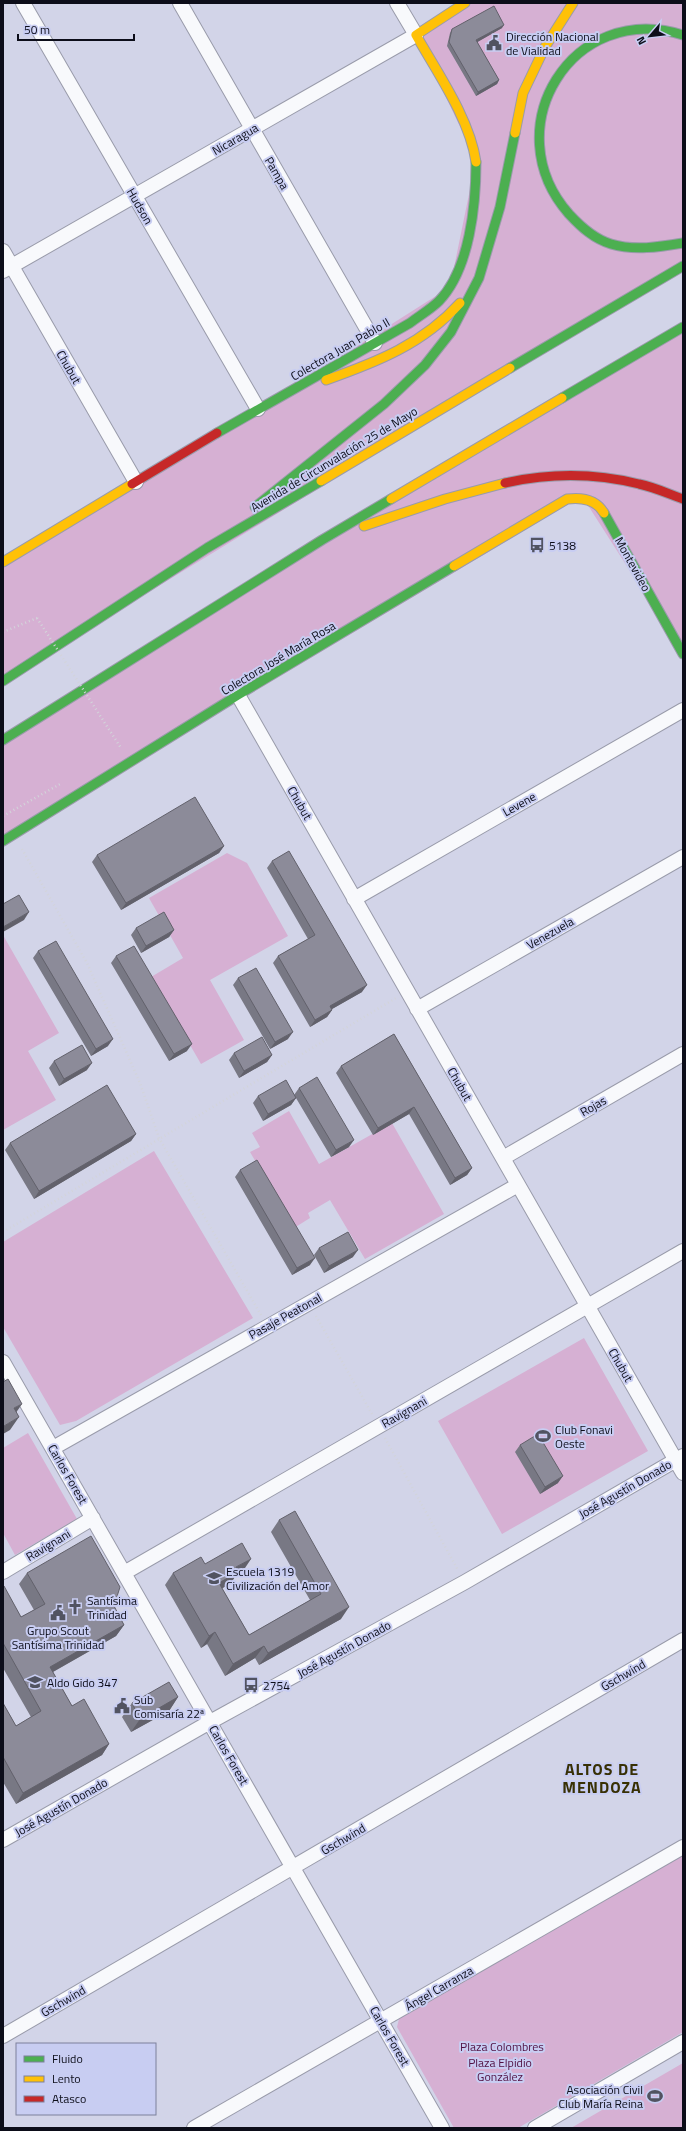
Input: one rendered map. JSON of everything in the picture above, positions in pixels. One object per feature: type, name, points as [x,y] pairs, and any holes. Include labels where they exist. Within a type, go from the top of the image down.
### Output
[{"type":"main road","name":"Nicaragua","points":[[416,35],[465,3]]},
{"type":"main road","points":[[207,548],[285,482],[384,404],[425,365],[451,332],[479,278],[500,207],[523,93],[544,47],[573,3]]},
{"type":"main road","points":[[683,34],[662,29],[631,30],[602,38],[586,47],[562,68],[554,80],[541,111],[538,134],[540,156],[548,185],[565,213],[587,232],[611,244],[628,247],[648,248],[683,243]]},
{"type":"main road","name":"Colectora Juan Pablo II","points":[[3,562],[258,409],[425,313],[439,301],[450,287],[464,253],[476,197],[476,160],[468,135],[456,107],[416,35]]},
{"type":"main road","name":"Avenida de Circunvalación 25 de Mayo","points":[[3,682],[207,548],[683,266]]},
{"type":"main road","points":[[280,397],[362,367],[425,337],[450,316],[479,278]]},
{"type":"main road","points":[[3,740],[322,540],[683,327]]},
{"type":"main road","points":[[322,540],[455,494],[510,480],[554,474],[588,474],[624,479],[683,499]]},
{"type":"main road","name":"Montevideo","points":[[567,499],[582,496],[593,501],[602,510],[683,654]]},
{"type":"main road","name":"Colectora José María Rosa","points":[[3,842],[238,695],[567,499]]},
{"type":"street","name":"Hudson","points":[[22,3],[258,409]]},
{"type":"street","name":"Pampa","points":[[180,3],[375,343]]},
{"type":"street","points":[[397,3],[416,35]]},
{"type":"street","name":"Nicaragua","points":[[7,268],[416,35]]},
{"type":"street","name":"Chubut","points":[[3,251],[7,268],[136,482]]},
{"type":"street","name":"Chubut","points":[[238,695],[518,1185],[679,1458],[683,1473]]},
{"type":"street","name":"Levene","points":[[354,898],[683,710]]},
{"type":"street","name":"Venezuela","points":[[417,1009],[683,857]]},
{"type":"street","name":"Rojas","points":[[503,1158],[683,1054]]},
{"type":"street","name":"Pasaje Peatonal","points":[[53,1448],[518,1185]]},
{"type":"street","name":"Ravignani","points":[[124,1573],[683,1251]]},
{"type":"street","name":"Carlos Forest","points":[[3,1362],[442,2128]]},
{"type":"street","name":"José Agustín Donado","points":[[3,1840],[210,1722],[465,1582],[679,1458]]},
{"type":"street","name":"Ravignani","points":[[3,1572],[93,1518]]},
{"type":"street","name":"Gschwind","points":[[3,2036],[294,1868],[683,1640]]},
{"type":"street","name":"Ángel Carranza","points":[[194,2128],[683,1847]]},
{"type":"street","points":[[535,2128],[683,2042]]},
{"type":"path","points":[[3,632],[37,618],[122,748]]},
{"type":"path","points":[[14,835],[87,963],[140,1083],[159,1138],[267,1326]]},
{"type":"path","points":[[3,1232],[407,992]]},
{"type":"path","points":[[309,1303],[465,1582]]},
{"type":"green space","points":[[465,3],[683,3],[683,266],[3,681],[3,562],[258,409],[450,287],[476,160],[416,35]]},
{"type":"green space","points":[[683,327],[683,654],[582,496],[3,841],[3,740]]},
{"type":"green space","points":[[227,853],[247,863],[288,936],[210,980],[244,1040],[201,1064],[151,977],[183,958],[149,898]]},
{"type":"green space","points":[[3,935],[59,1033],[28,1051],[56,1100],[3,1130]]},
{"type":"green space","points":[[289,1111],[319,1164],[392,1123],[444,1214],[365,1259],[330,1200],[308,1213],[310,1218],[294,1228],[250,1152],[260,1147],[252,1133]]},
{"type":"green space","points":[[154,1151],[253,1318],[76,1421],[60,1425],[3,1327],[3,1242]]},
{"type":"green space","name":"Club Fonavi Oeste","points":[[584,1338],[648,1451],[502,1534],[438,1421]]},
{"type":"green space","points":[[28,1433],[77,1519],[15,1555],[3,1533],[3,1448]]},
{"type":"green space","name":"Plaza Colombres","points":[[683,1853],[683,2032],[518,2128],[454,2128],[397,2027],[399,2019],[405,2011]]},
{"type":"green space","name":"Asociación Civil Club María Reina","points":[[683,2063],[683,2128],[571,2128]]},
{"type":"building","points":[[494,6],[504,25],[476,40],[499,80],[478,92],[449,42],[452,29]]},
{"type":"building","points":[[195,797],[224,846],[126,903],[97,855]]},
{"type":"building","points":[[289,851],[367,985],[330,1006],[332,1010],[315,1020],[278,956],[315,935],[272,861]]},
{"type":"building","points":[[19,895],[29,912],[3,927],[3,904]]},
{"type":"building","points":[[164,912],[174,930],[146,946],[136,928]]},
{"type":"building","points":[[56,941],[113,1039],[96,1049],[38,951]]},
{"type":"building","points":[[134,946],[192,1044],[174,1054],[116,956]]},
{"type":"building","points":[[256,968],[293,1032],[275,1042],[238,978]]},
{"type":"building","points":[[394,1034],[472,1168],[455,1178],[414,1107],[378,1128],[341,1066]]},
{"type":"building","points":[[262,1037],[272,1055],[244,1071],[234,1053]]},
{"type":"building","points":[[82,1045],[92,1063],[64,1079],[54,1061]]},
{"type":"building","points":[[317,1077],[354,1140],[336,1150],[299,1088]]},
{"type":"building","points":[[286,1080],[296,1098],[268,1114],[258,1096]]},
{"type":"building","points":[[107,1085],[136,1134],[39,1191],[10,1143]]},
{"type":"building","points":[[257,1160],[315,1258],[297,1268],[240,1170]]},
{"type":"building","points":[[348,1232],[358,1250],[329,1266],[319,1248]]},
{"type":"building","points":[[8,1379],[22,1404],[14,1408],[19,1417],[4,1426],[3,1382]]},
{"type":"building","points":[[538,1434],[563,1476],[545,1487],[520,1445]]},
{"type":"building","points":[[295,1511],[349,1607],[268,1653],[264,1646],[233,1664],[215,1632],[209,1636],[173,1573],[201,1557],[205,1564],[242,1543],[251,1559],[236,1567],[238,1572],[219,1583],[249,1635],[321,1594],[279,1520]]},
{"type":"building","points":[[91,1536],[120,1587],[114,1606],[124,1625],[50,1667],[72,1706],[84,1699],[109,1744],[23,1793],[3,1757],[3,1703],[16,1726],[41,1711],[3,1643],[3,1586],[21,1617],[45,1604],[27,1573]]},
{"type":"building","points":[[169,1682],[178,1697],[140,1719],[132,1703]]},
{"type":"traffic: fast","points":[[683,35],[643,29],[608,36],[578,54],[556,80],[543,111],[540,145],[548,180],[569,214],[593,236],[611,244],[638,248],[683,243]]},
{"type":"traffic: fast","points":[[255,507],[384,404],[425,365],[451,332],[479,278],[500,207],[515,133]]},
{"type":"traffic: fast","points":[[217,433],[410,323],[439,301],[449,288],[458,272],[464,254],[469,235],[475,197],[476,162]]},
{"type":"traffic: fast","points":[[510,368],[683,266]]},
{"type":"traffic: fast","points":[[562,398],[683,327]]},
{"type":"traffic: fast","points":[[3,681],[207,548],[321,481]]},
{"type":"traffic: fast","points":[[3,740],[322,540],[391,499]]},
{"type":"traffic: fast","points":[[604,513],[683,654]]},
{"type":"traffic: fast","points":[[3,841],[238,695],[454,566]]},
{"type":"traffic: slow","points":[[465,3],[416,35],[452,96],[467,129],[473,146],[476,162]]},
{"type":"traffic: slow","points":[[515,133],[523,93],[545,47],[573,3]]},
{"type":"traffic: slow","points":[[326,380],[381,359],[415,341],[431,330],[460,303]]},
{"type":"traffic: slow","points":[[321,481],[510,368]]},
{"type":"traffic: slow","points":[[391,499],[562,398]]},
{"type":"traffic: slow","points":[[364,526],[445,499],[505,483]]},
{"type":"traffic: slow","points":[[3,562],[132,484]]},
{"type":"traffic: slow","points":[[454,566],[567,499],[578,498],[588,500],[601,508],[604,513]]},
{"type":"traffic: jam","points":[[132,484],[217,433]]},
{"type":"traffic: jam","points":[[505,483],[538,477],[589,476],[622,480],[645,485],[683,499]]},
{"type":"place","name":"Dirección Nacional de Vialidad","points":[[494,43]]},
{"type":"place","name":"5138","points":[[537,545]]},
{"type":"place","name":"Club Fonavi Oeste","points":[[543,1436]]},
{"type":"place","name":"Escuela 1319 Civilización del Amor","points":[[214,1578]]},
{"type":"place","name":"Santísima Trinidad","points":[[75,1607]]},
{"type":"place","name":"Grupo Scout Santísima Trinidad","points":[[58,1613]]},
{"type":"place","name":"Aldo Gido 347","points":[[35,1682]]},
{"type":"place","name":"2754","points":[[251,1685]]},
{"type":"place","name":"Sub Comisaría 22ª","points":[[122,1706]]},
{"type":"place","name":"Asociación Civil Club María Reina","points":[[655,2096]]},
{"type":"district","name":"ALTOS DE MENDOZA","points":[[602,1778]]},
{"type":"park label","name":"Plaza Elpidio González","points":[[500,2069]]}]
